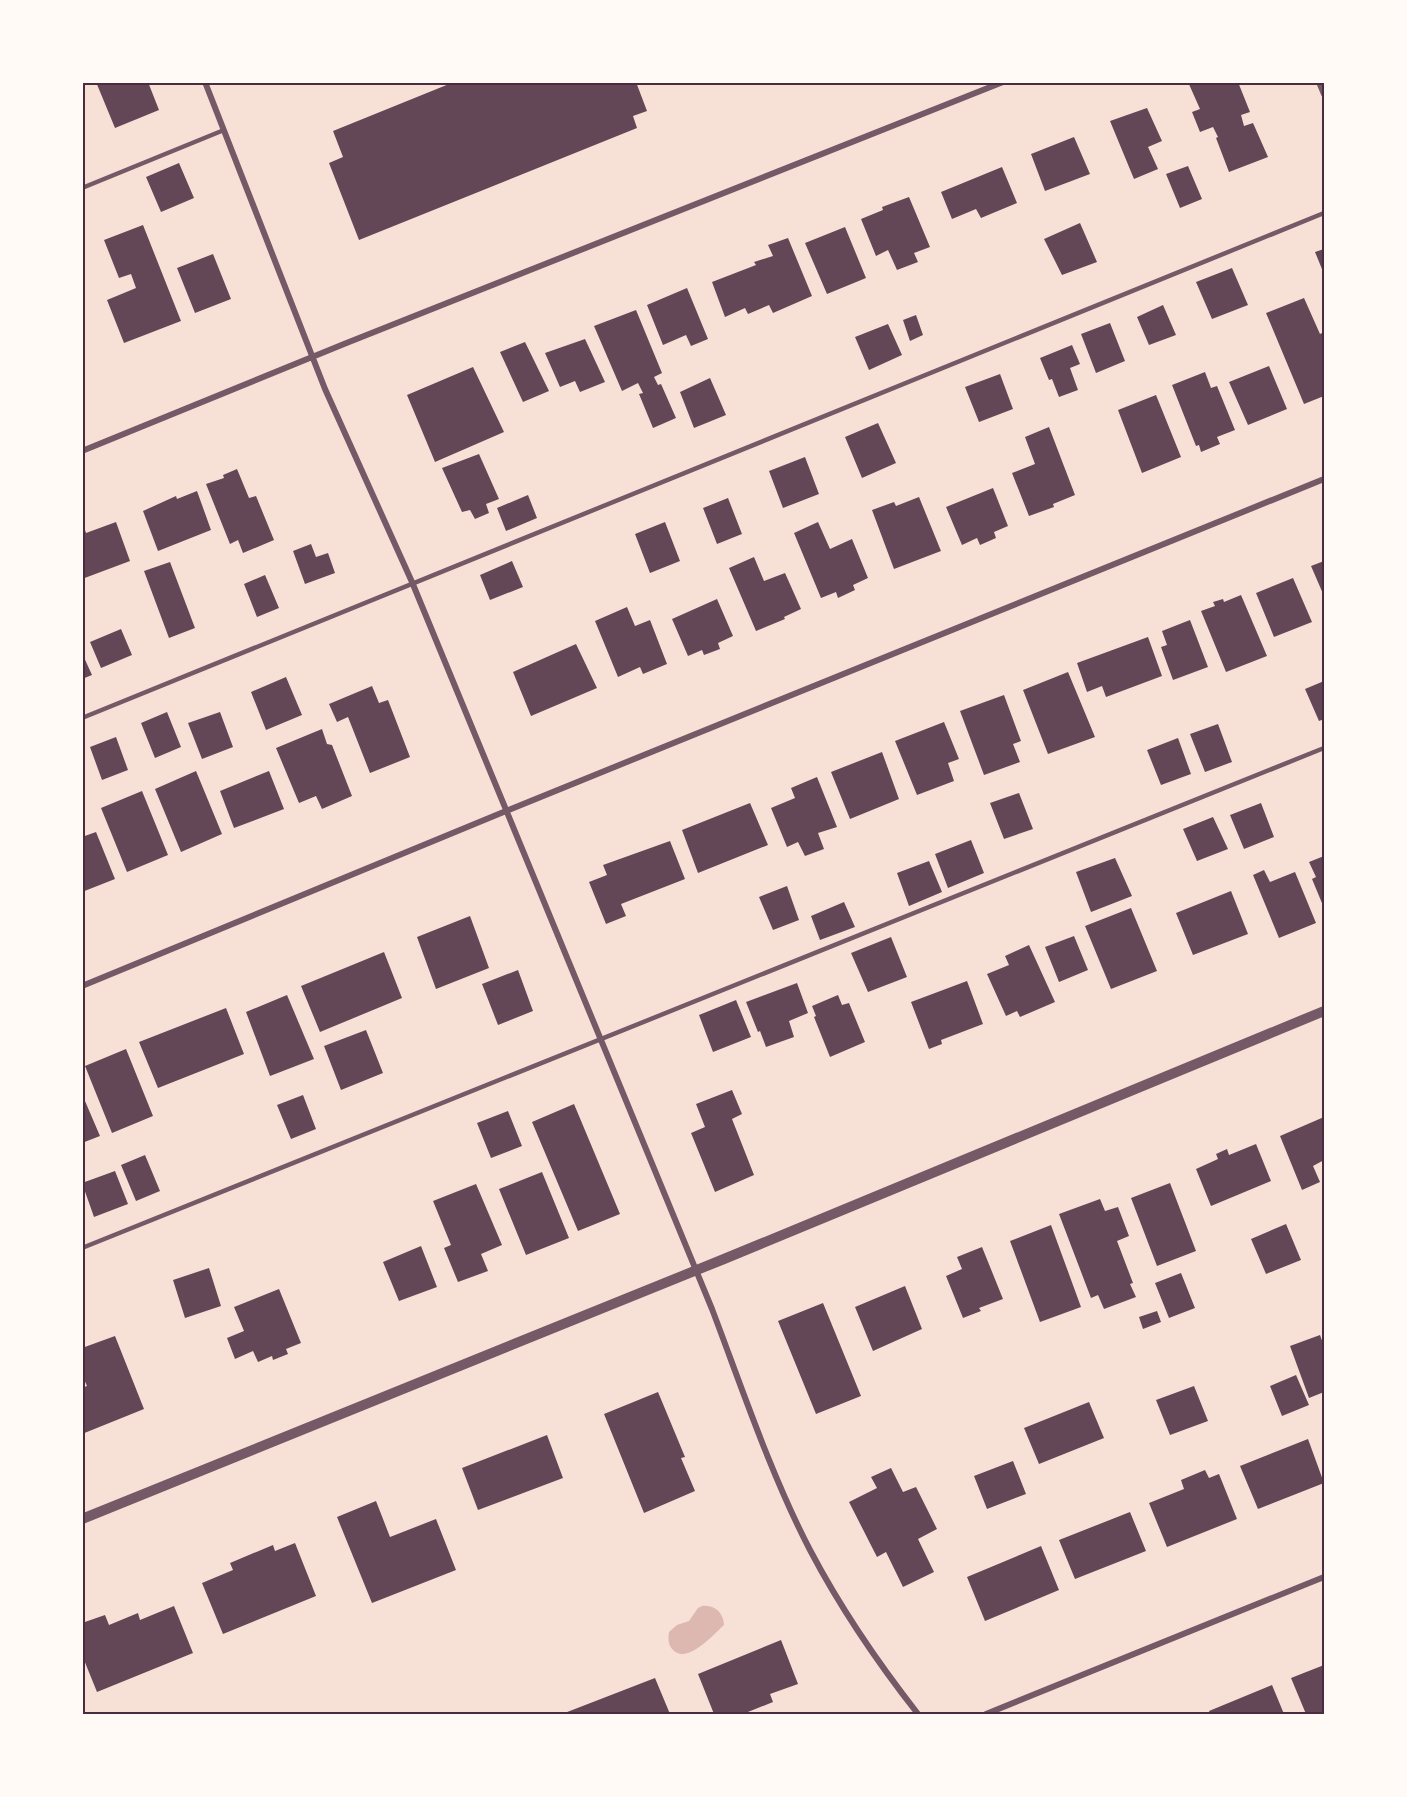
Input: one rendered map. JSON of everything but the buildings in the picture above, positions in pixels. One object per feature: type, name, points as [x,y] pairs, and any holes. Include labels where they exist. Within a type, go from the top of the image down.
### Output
[{"type":"street","points":[[205,82],[326,389],[412,582],[810,1551],[859,1633],[918,1714]]},
{"type":"street","points":[[82,451],[313,356],[1003,82]]},
{"type":"street","points":[[1319,82],[1324,94]]},
{"type":"street","points":[[82,986],[1324,479]]},
{"type":"street","points":[[82,1519],[695,1271],[1324,1011]]},
{"type":"street","points":[[986,1714],[1324,1577]]},
{"type":"lane","points":[[82,188],[225,129]]},
{"type":"lane","points":[[82,718],[1324,213]]},
{"type":"lane","points":[[82,1248],[1324,748]]},
{"type":"shaded area","points":[[702,1606],[710,1606],[718,1610],[724,1625],[693,1651],[679,1654],[670,1646],[669,1632],[677,1625],[689,1621]]}]
